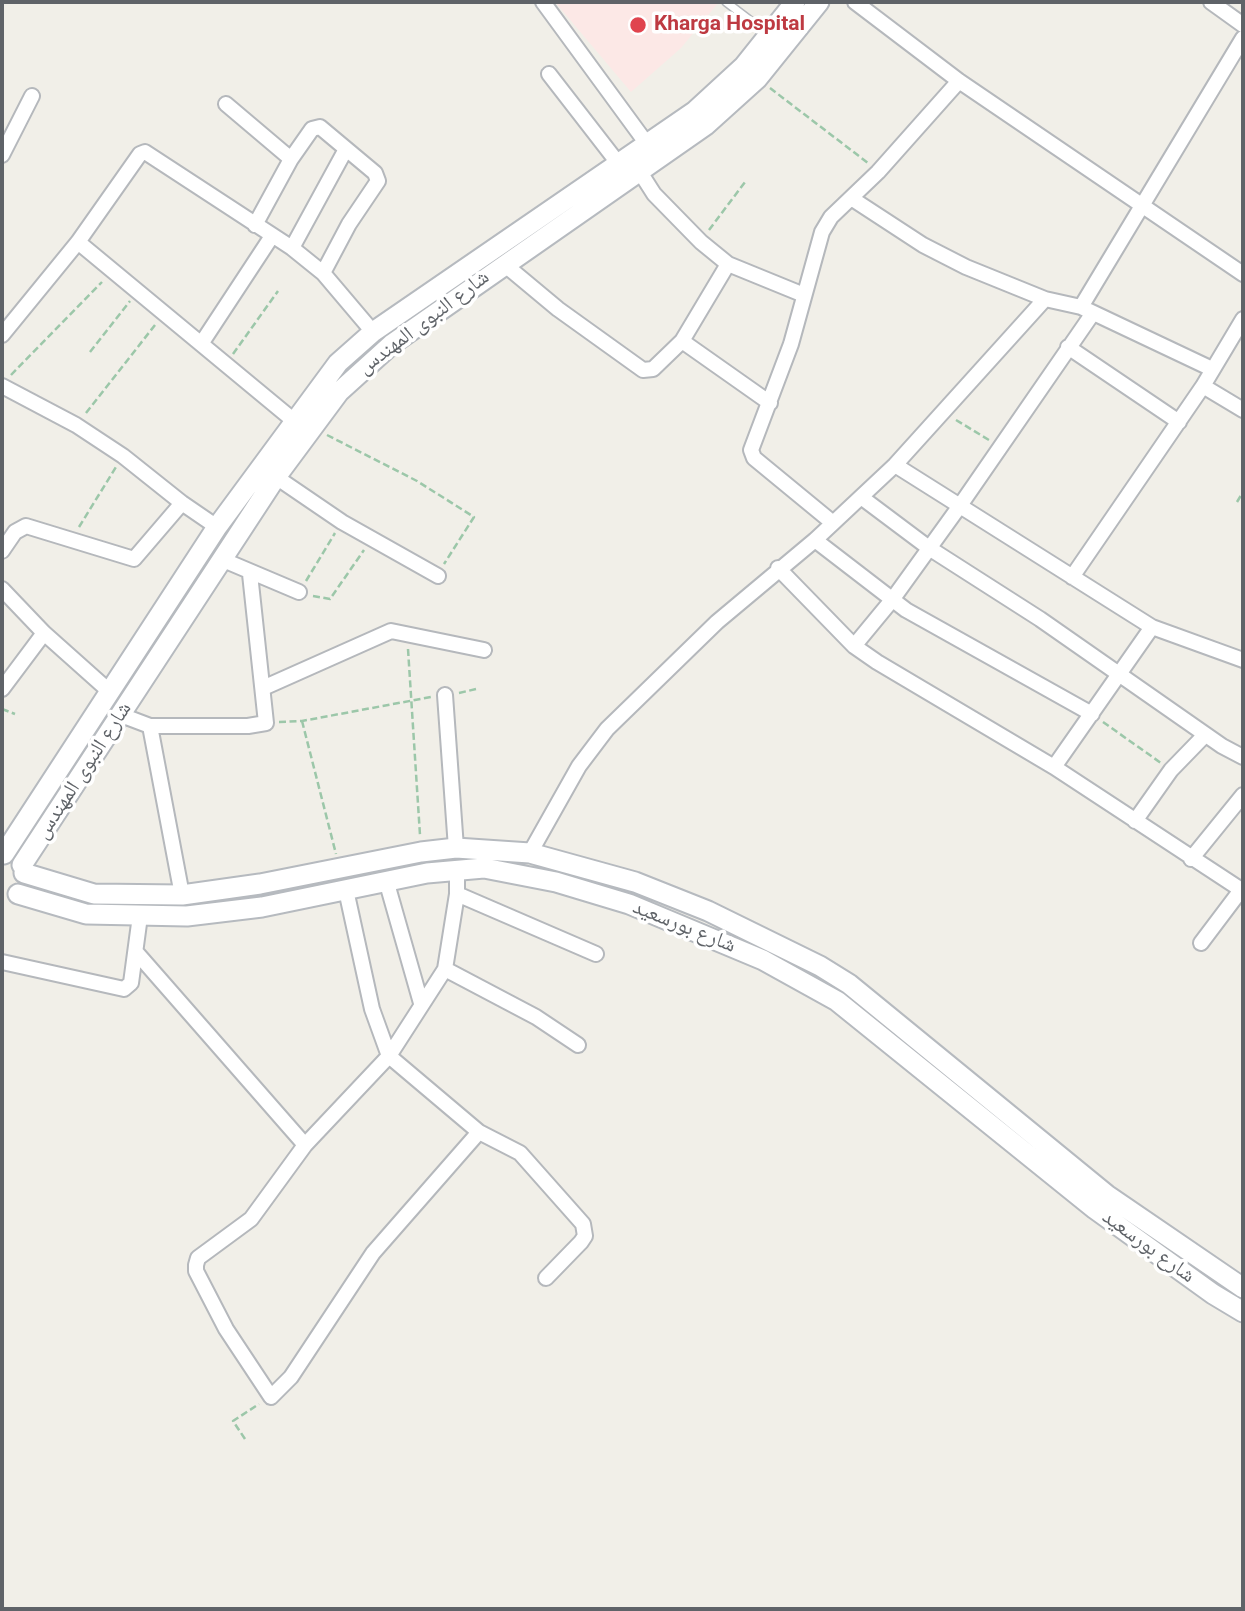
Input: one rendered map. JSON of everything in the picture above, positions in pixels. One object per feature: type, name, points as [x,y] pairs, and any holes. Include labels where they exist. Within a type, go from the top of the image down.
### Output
[{"type":"street","points":[[543,2],[647,144]]},
{"type":"street","name":"شارع النبوى المهندس","points":[[10,897],[24,884],[23,869],[275,477],[338,363],[373,332],[647,144],[720,90],[795,2]]},
{"type":"street","name":"شارع النبوى المهندس","points":[[3,854],[217,527],[302,424],[374,358],[504,264],[706,125],[757,79],[819,2]]},
{"type":"street","points":[[855,2],[959,81],[1243,274]]},
{"type":"street","points":[[1211,2],[1243,25]]},
{"type":"street","points":[[854,646],[959,507],[1068,347],[1143,205],[1243,38]]},
{"type":"street","points":[[549,74],[618,163]]},
{"type":"street","points":[[833,523],[752,456],[754,439],[771,403],[822,232],[831,217],[878,172],[959,81]]},
{"type":"street","points":[[2,155],[32,96]]},
{"type":"street","points":[[226,104],[291,159]]},
{"type":"street","points":[[255,225],[291,159],[312,129],[318,126],[375,173],[377,184],[349,224],[323,273]]},
{"type":"street","points":[[292,248],[346,149]]},
{"type":"street","points":[[2,335],[78,242],[140,154],[145,152],[292,248],[323,273],[373,332]]},
{"type":"street","points":[[640,172],[654,194],[701,242],[728,264],[804,295]]},
{"type":"street","points":[[851,198],[944,256],[1045,299],[1087,310],[1212,369]]},
{"type":"street","points":[[201,344],[272,236]]},
{"type":"street","points":[[78,242],[111,273],[302,424]]},
{"type":"street","points":[[504,264],[578,324],[643,370],[653,369],[682,341],[728,264]]},
{"type":"street","points":[[530,853],[579,766],[607,729],[708,630],[778,568],[815,540],[895,465],[1045,299]]},
{"type":"street","points":[[1072,577],[1203,386],[1243,319]]},
{"type":"street","points":[[682,341],[771,403]]},
{"type":"street","points":[[1068,347],[1179,422]]},
{"type":"street","points":[[6,381],[123,456],[217,527]]},
{"type":"street","points":[[1203,386],[1243,410]]},
{"type":"street","points":[[895,465],[1152,627],[1243,660]]},
{"type":"street","points":[[275,477],[342,522],[438,576]]},
{"type":"street","points":[[861,497],[929,548],[1121,672],[1206,734],[1243,757]]},
{"type":"street","points":[[4,543],[19,528],[26,526],[70,542],[136,558],[182,503]]},
{"type":"street","points":[[815,540],[891,600],[1092,714]]},
{"type":"street","points":[[221,559],[250,574],[299,593]]},
{"type":"street","points":[[778,568],[854,646],[1054,767],[1242,891],[1201,943]]},
{"type":"street","points":[[121,715],[150,726],[248,726],[266,723],[250,574]]},
{"type":"street","points":[[2,589],[44,633],[109,691]]},
{"type":"street","points":[[1054,767],[1152,627]]},
{"type":"street","points":[[263,688],[381,633],[407,632],[484,650]]},
{"type":"street","points":[[2,689],[44,633]]},
{"type":"street","points":[[445,695],[456,848]]},
{"type":"street","points":[[150,726],[182,895]]},
{"type":"street","points":[[1135,821],[1171,770],[1206,734]]},
{"type":"street","points":[[1191,859],[1243,795]]},
{"type":"street","name":"شارع بورسعيد","points":[[3,854],[23,869],[94,894],[182,895],[260,884],[339,867],[456,848],[530,853],[587,867],[708,911],[785,948],[849,984],[1107,1195],[1243,1288]]},
{"type":"street","points":[[580,888],[587,867]]},
{"type":"street","points":[[457,868],[457,894],[445,969],[389,1056],[304,1145],[251,1219],[198,1258],[196,1271],[226,1329],[271,1397],[291,1377],[373,1253],[479,1132]]},
{"type":"street","name":"شارع بورسعيد","points":[[10,897],[86,914],[140,916],[225,913],[457,868],[519,873],[580,888],[700,931],[763,960],[837,1001],[1095,1209],[1238,1309]]},
{"type":"street","points":[[386,880],[421,1003]]},
{"type":"street","points":[[345,890],[372,1009],[389,1056],[479,1132],[520,1153],[585,1229],[581,1242],[546,1278]]},
{"type":"street","points":[[457,894],[596,954]]},
{"type":"street","points":[[2,962],[124,989],[131,983],[140,916]]},
{"type":"street","points":[[136,951],[304,1145]]},
{"type":"street","points":[[445,969],[536,1017],[578,1045]]},
{"type":"street","points":[[1238,1309],[1243,1288]]},
{"type":"lane","points":[[726,2],[769,34]]},
{"type":"path","points":[[757,79],[878,172]]},
{"type":"path","points":[[701,242],[745,182]]},
{"type":"path","points":[[6,381],[111,273]]},
{"type":"path","points":[[226,364],[278,291]]},
{"type":"path","points":[[90,352],[136,293]]},
{"type":"path","points":[[76,425],[164,314]]},
{"type":"path","points":[[942,412],[1001,447]]},
{"type":"path","points":[[302,424],[417,481],[474,517],[454,545],[438,576]]},
{"type":"path","points":[[70,542],[123,456]]},
{"type":"path","points":[[1237,502],[1243,492]]},
{"type":"path","points":[[342,522],[299,593],[330,599],[372,538]]},
{"type":"path","points":[[407,632],[421,852]]},
{"type":"path","points":[[266,723],[302,721],[476,689]]},
{"type":"path","points":[[2,709],[15,714]]},
{"type":"path","points":[[1092,714],[1171,770]]},
{"type":"path","points":[[302,721],[339,867]]},
{"type":"path","points":[[244,1439],[233,1421],[271,1397]]},
{"type":"shaded area","name":"Kharga Hospital","points":[[555,2],[719,2],[681,48],[631,92]]},
{"type":"place","name":"Kharga Hospital","points":[[638,25]]}]
